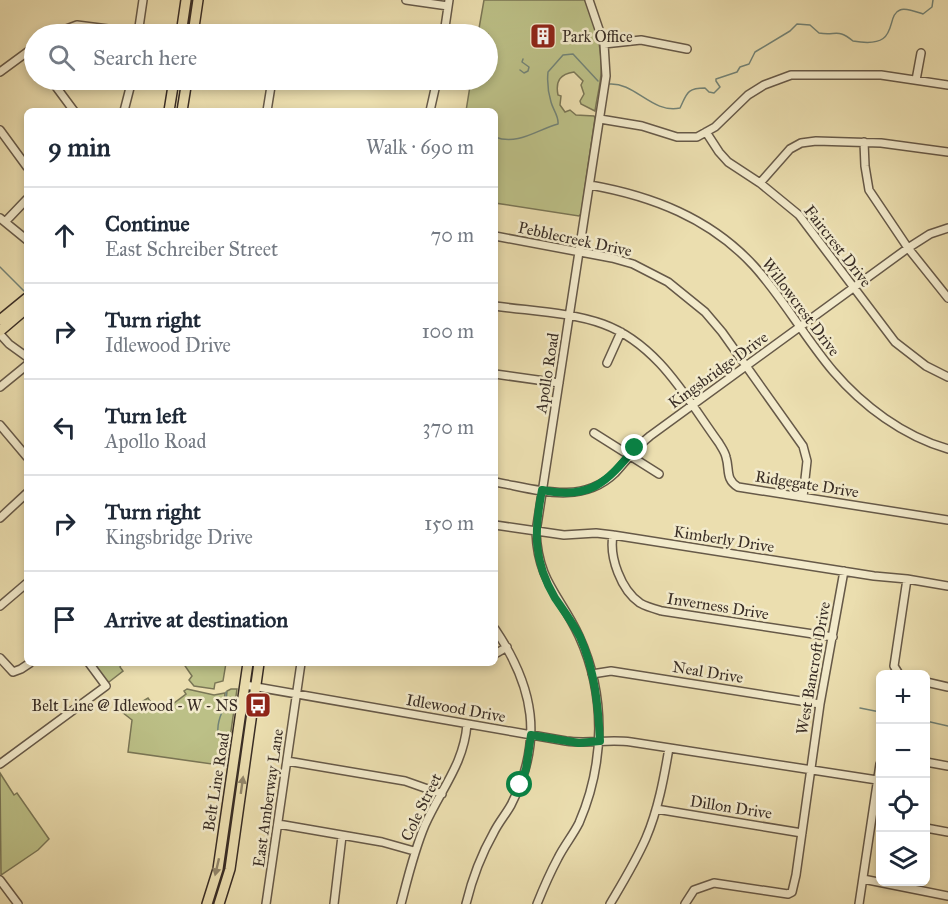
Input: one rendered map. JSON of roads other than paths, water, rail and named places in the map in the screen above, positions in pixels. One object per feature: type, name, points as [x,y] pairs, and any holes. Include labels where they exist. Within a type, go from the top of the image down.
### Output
[{"type":"main road","points":[[182,24],[186,0]]},
{"type":"main road","points":[[194,24],[198,0]]},
{"type":"main road","points":[[169,108],[172,90]]},
{"type":"main road","points":[[182,108],[185,90]]},
{"type":"main road","points":[[0,320],[24,300]]},
{"type":"main road","points":[[0,333],[24,311]]},
{"type":"main road","name":"Belt Line Road","points":[[219,904],[230,868],[250,686],[248,666]]},
{"type":"main road","name":"Belt Line Road","points":[[207,904],[218,868],[250,686],[258,666]]},
{"type":"street","points":[[139,24],[143,0]]},
{"type":"street","points":[[406,0],[449,3],[446,24]]},
{"type":"street","name":"Apollo Road","points":[[537,904],[559,856],[579,823],[589,795],[600,741],[597,696],[592,675],[580,638],[545,578],[537,550],[536,532],[606,75],[604,44],[589,0]]},
{"type":"street","points":[[604,44],[641,39],[687,48]]},
{"type":"street","points":[[916,80],[921,53]]},
{"type":"street","points":[[0,72],[24,57]]},
{"type":"street","points":[[600,119],[642,126],[677,137],[697,136],[716,127],[748,95],[777,79],[791,75],[880,75],[948,85]]},
{"type":"street","points":[[58,90],[72,108]]},
{"type":"street","points":[[125,108],[129,90]]},
{"type":"street","points":[[267,108],[270,90]]},
{"type":"street","points":[[431,108],[435,90]]},
{"type":"street","points":[[0,130],[24,163]]},
{"type":"street","name":"Faircrest Drive","points":[[706,132],[719,153],[728,162],[760,183],[799,215],[895,342],[926,366],[948,377]]},
{"type":"street","points":[[760,183],[795,145],[816,141],[889,144],[948,152]]},
{"type":"street","points":[[864,142],[865,173],[869,190],[908,248],[948,298]]},
{"type":"street","name":"Willowcrest Drive","points":[[590,185],[653,200],[677,210],[719,235],[753,265],[770,285],[832,370],[855,396],[911,434],[948,449]]},
{"type":"street","points":[[24,202],[3,220],[24,238]]},
{"type":"street","name":"Kingsbridge Drive","points":[[498,483],[569,494],[590,489],[614,474],[642,442],[746,366],[908,248],[930,234],[948,228]]},
{"type":"street","name":"Pebblecreek Drive","points":[[498,237],[633,264],[668,282],[705,312],[803,446],[807,461],[803,497]]},
{"type":"street","name":"Ridgegate Drive","points":[[498,306],[601,324],[621,332],[650,352],[670,375],[726,455],[728,477],[738,488],[948,520]]},
{"type":"street","points":[[607,363],[621,332]]},
{"type":"street","points":[[0,333],[9,344],[24,355]]},
{"type":"street","points":[[0,387],[24,367]]},
{"type":"street","points":[[498,374],[559,383]]},
{"type":"street","points":[[0,425],[24,453]]},
{"type":"street","points":[[594,433],[659,474]]},
{"type":"street","points":[[0,518],[24,497]]},
{"type":"street","name":"Kimberly Drive","points":[[498,526],[564,535],[596,533],[613,535],[876,577],[908,579],[948,586]]},
{"type":"street","name":"Inverness Drive","points":[[613,535],[612,553],[618,571],[638,602],[650,608],[833,638]]},
{"type":"street","name":"West Bancroft Drive","points":[[685,904],[694,890],[708,883],[788,894],[792,892],[820,704],[844,571]]},
{"type":"street","points":[[896,670],[894,666],[908,579]]},
{"type":"street","points":[[0,606],[24,585]]},
{"type":"street","points":[[466,904],[477,866],[520,785],[526,769],[531,735],[526,691],[518,666],[498,634]]},
{"type":"street","points":[[498,652],[507,647]]},
{"type":"street","points":[[0,658],[13,672],[24,666]]},
{"type":"street","points":[[0,764],[106,686],[91,666]]},
{"type":"street","name":"East Amberway Lane","points":[[266,904],[301,666]]},
{"type":"street","name":"Neal Drive","points":[[592,675],[610,671],[820,704]]},
{"type":"street","points":[[930,683],[948,687]]},
{"type":"street","name":"Idlewood Drive","points":[[250,686],[579,743],[617,740],[876,780]]},
{"type":"street","name":"Cole Street","points":[[401,904],[414,851],[461,756],[467,724]]},
{"type":"street","points":[[610,904],[636,861],[656,809],[669,748]]},
{"type":"street","points":[[287,761],[405,781],[442,794]]},
{"type":"street","points":[[930,763],[948,766]]},
{"type":"street","points":[[859,904],[876,787]]},
{"type":"street","name":"Dillon Drive","points":[[656,809],[801,833]]},
{"type":"street","points":[[872,817],[876,818]]},
{"type":"street","points":[[278,824],[382,842],[414,851]]},
{"type":"street","points":[[930,829],[948,832]]},
{"type":"street","points":[[334,904],[342,836]]},
{"type":"street","points":[[863,879],[948,896]]},
{"type":"street","points":[[0,880],[18,904]]},
{"type":"waterway","points":[[609,84],[627,88],[652,103],[670,109],[680,108],[686,96],[694,89],[705,88],[714,93],[720,87],[716,79],[737,72],[740,67],[749,64],[755,52],[790,31],[797,24],[810,25],[819,33],[840,34],[853,41],[879,41],[889,31],[895,13],[905,9],[923,14],[932,7],[933,0]]},
{"type":"waterway","points":[[498,138],[520,138],[558,124],[549,94],[548,72],[563,55],[573,54],[598,81]]},
{"type":"waterway","points":[[520,70],[524,73],[528,71],[529,67],[522,62],[523,59]]},
{"type":"waterway","points":[[0,267],[24,291]]},
{"type":"waterway","points":[[218,732],[226,692]]},
{"type":"waterway","points":[[860,708],[876,711]]},
{"type":"waterway","points":[[930,722],[948,726]]},
{"type":"place","name":"Park Office","points":[[543,36]]},
{"type":"place","name":"Belt Line @ Idlewood - W - NS","points":[[258,705]]}]
